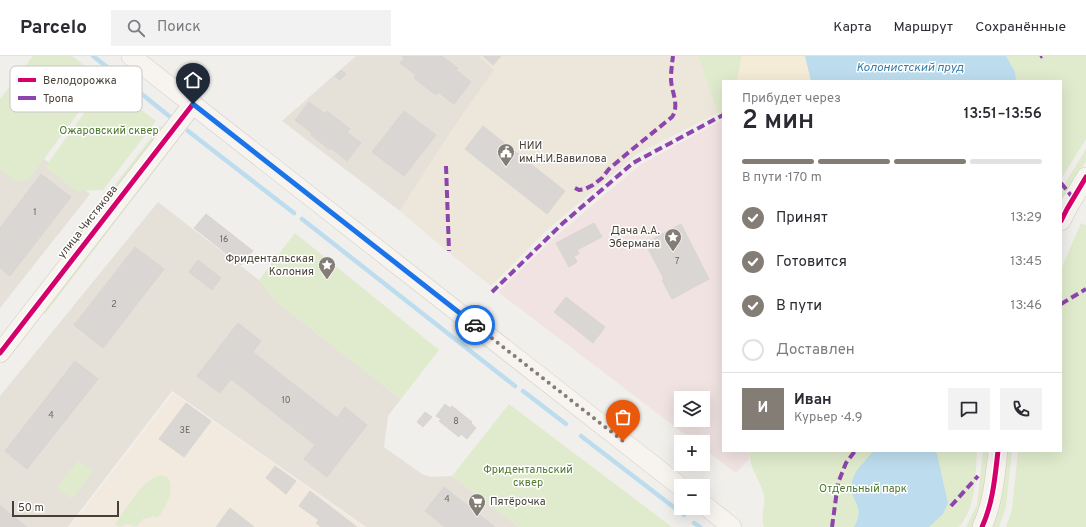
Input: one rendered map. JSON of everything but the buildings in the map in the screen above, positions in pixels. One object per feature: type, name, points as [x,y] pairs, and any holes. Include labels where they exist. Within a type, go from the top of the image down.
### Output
[{"type":"main road","points":[[131,56],[674,482]]},
{"type":"main road","name":"улица Чистякова","points":[[0,353],[193,104]]},
{"type":"main road","points":[[1062,219],[1086,178]]},
{"type":"main road","points":[[982,527],[988,512],[993,489],[998,452]]},
{"type":"main road","points":[[710,510],[732,527]]},
{"type":"shaded area","points":[[356,56],[479,56],[494,70],[450,133],[400,211],[282,121]]},
{"type":"shaded area","points":[[479,56],[698,56],[718,113],[637,154],[548,229],[491,286],[400,211],[450,133],[494,70]]},
{"type":"shaded area","points":[[722,120],[722,452],[750,452],[749,459],[736,473],[710,453],[710,435],[686,435],[675,427],[710,427],[710,391],[674,391],[674,426],[498,292],[556,236],[640,165]]},
{"type":"shaded area","points":[[0,125],[90,194],[0,308]]},
{"type":"shaded area","points":[[158,202],[259,280],[278,303],[401,399],[388,416],[384,447],[422,474],[430,477],[452,476],[519,527],[366,527],[172,391],[68,527],[0,527],[0,396]]},
{"type":"shaded area","points":[[173,393],[364,527],[70,527]]},
{"type":"green space","points":[[33,56],[72,56],[85,66],[25,66]]},
{"type":"green space","points":[[698,56],[742,56],[737,80],[722,80],[722,120],[718,113]]},
{"type":"green space","points":[[805,56],[1086,56],[1086,139],[1062,177],[1062,80],[811,80]]},
{"type":"green space","points":[[10,86],[10,112],[79,112],[29,179],[17,182],[0,170],[0,99]]},
{"type":"green space","name":"Ожаровский сквер","points":[[142,110],[156,121],[103,190],[76,191],[45,167],[85,112],[142,112]]},
{"type":"green space","points":[[160,126],[164,129],[77,240],[74,238]]},
{"type":"green space","points":[[175,137],[178,140],[45,314],[41,311]]},
{"type":"green space","points":[[1086,149],[1086,161],[1062,202],[1062,188]]},
{"type":"green space","points":[[1081,223],[1086,225],[1086,527],[1006,527],[1012,509],[1018,452],[1062,452],[1062,267]]},
{"type":"green space","points":[[295,233],[439,350],[401,399],[278,303],[259,280]]},
{"type":"green space","name":"Фридентальский сквер","points":[[509,404],[672,527],[519,527],[452,476]]},
{"type":"green space","name":"Отдельный парк","points":[[750,452],[977,452],[972,500],[965,519],[959,527],[764,527],[764,496],[750,457]]},
{"type":"green space","points":[[983,452],[990,452],[986,496],[974,527],[966,527],[977,505]]},
{"type":"green space","points":[[1006,452],[1012,452],[1006,507],[999,527],[993,527],[1000,506]]},
{"type":"green space","points":[[78,460],[93,471],[72,499],[57,488]]},
{"type":"green space","points":[[160,475],[169,479],[171,490],[168,500],[158,518],[153,516],[146,519],[144,518],[136,527],[127,524],[120,527],[115,524],[129,503],[141,489],[153,478]]},
{"type":"sand","points":[[742,56],[805,56],[811,80],[737,80]]},
{"type":"water","name":"Колонистский пруд","points":[[805,56],[1006,56],[1015,72],[1016,80],[811,80]]},
{"type":"water","points":[[872,452],[936,452],[948,503],[943,514],[929,527],[854,527],[859,513],[851,488],[853,477]]},
{"type":"waterway","points":[[93,56],[106,66]]},
{"type":"waterway","points":[[142,94],[169,116]]},
{"type":"waterway","points":[[188,131],[294,213]]},
{"type":"waterway","points":[[302,219],[515,386]]},
{"type":"waterway","points":[[523,391],[566,424]]},
{"type":"waterway","points":[[581,436],[674,507]]},
{"type":"waterway","points":[[694,523],[700,527]]},
{"type":"marked path","points":[[575,188],[579,190],[593,185],[602,178],[609,169],[672,117],[675,108],[671,84],[673,56]]},
{"type":"marked path","points":[[492,292],[563,223],[633,163],[722,116]]},
{"type":"marked path","points":[[446,166],[449,251]]},
{"type":"marked path","points":[[1062,184],[1073,198]]},
{"type":"marked path","points":[[1062,303],[1086,289]]},
{"type":"marked path","points":[[832,527],[838,483],[846,463],[854,452]]},
{"type":"marked path","points":[[951,506],[978,476]]},
{"type":"cycle path","points":[[0,353],[193,104]]},
{"type":"cycle path","points":[[1062,219],[1086,177]]},
{"type":"cycle path","points":[[982,527],[989,509],[995,480],[998,452]]},
{"type":"way so far","points":[[475,325],[623,441]]},
{"type":"place","name":"НИИ им.Н.И.Вавилова","points":[[506,167]]},
{"type":"place","name":"Дача А.А. Эбермана","points":[[673,252]]},
{"type":"place","name":"Фридентальская Колония","points":[[327,280]]},
{"type":"place","name":"Пятёрочка","points":[[477,517]]},
{"type":"route","points":[[193,104],[475,325]]}]
